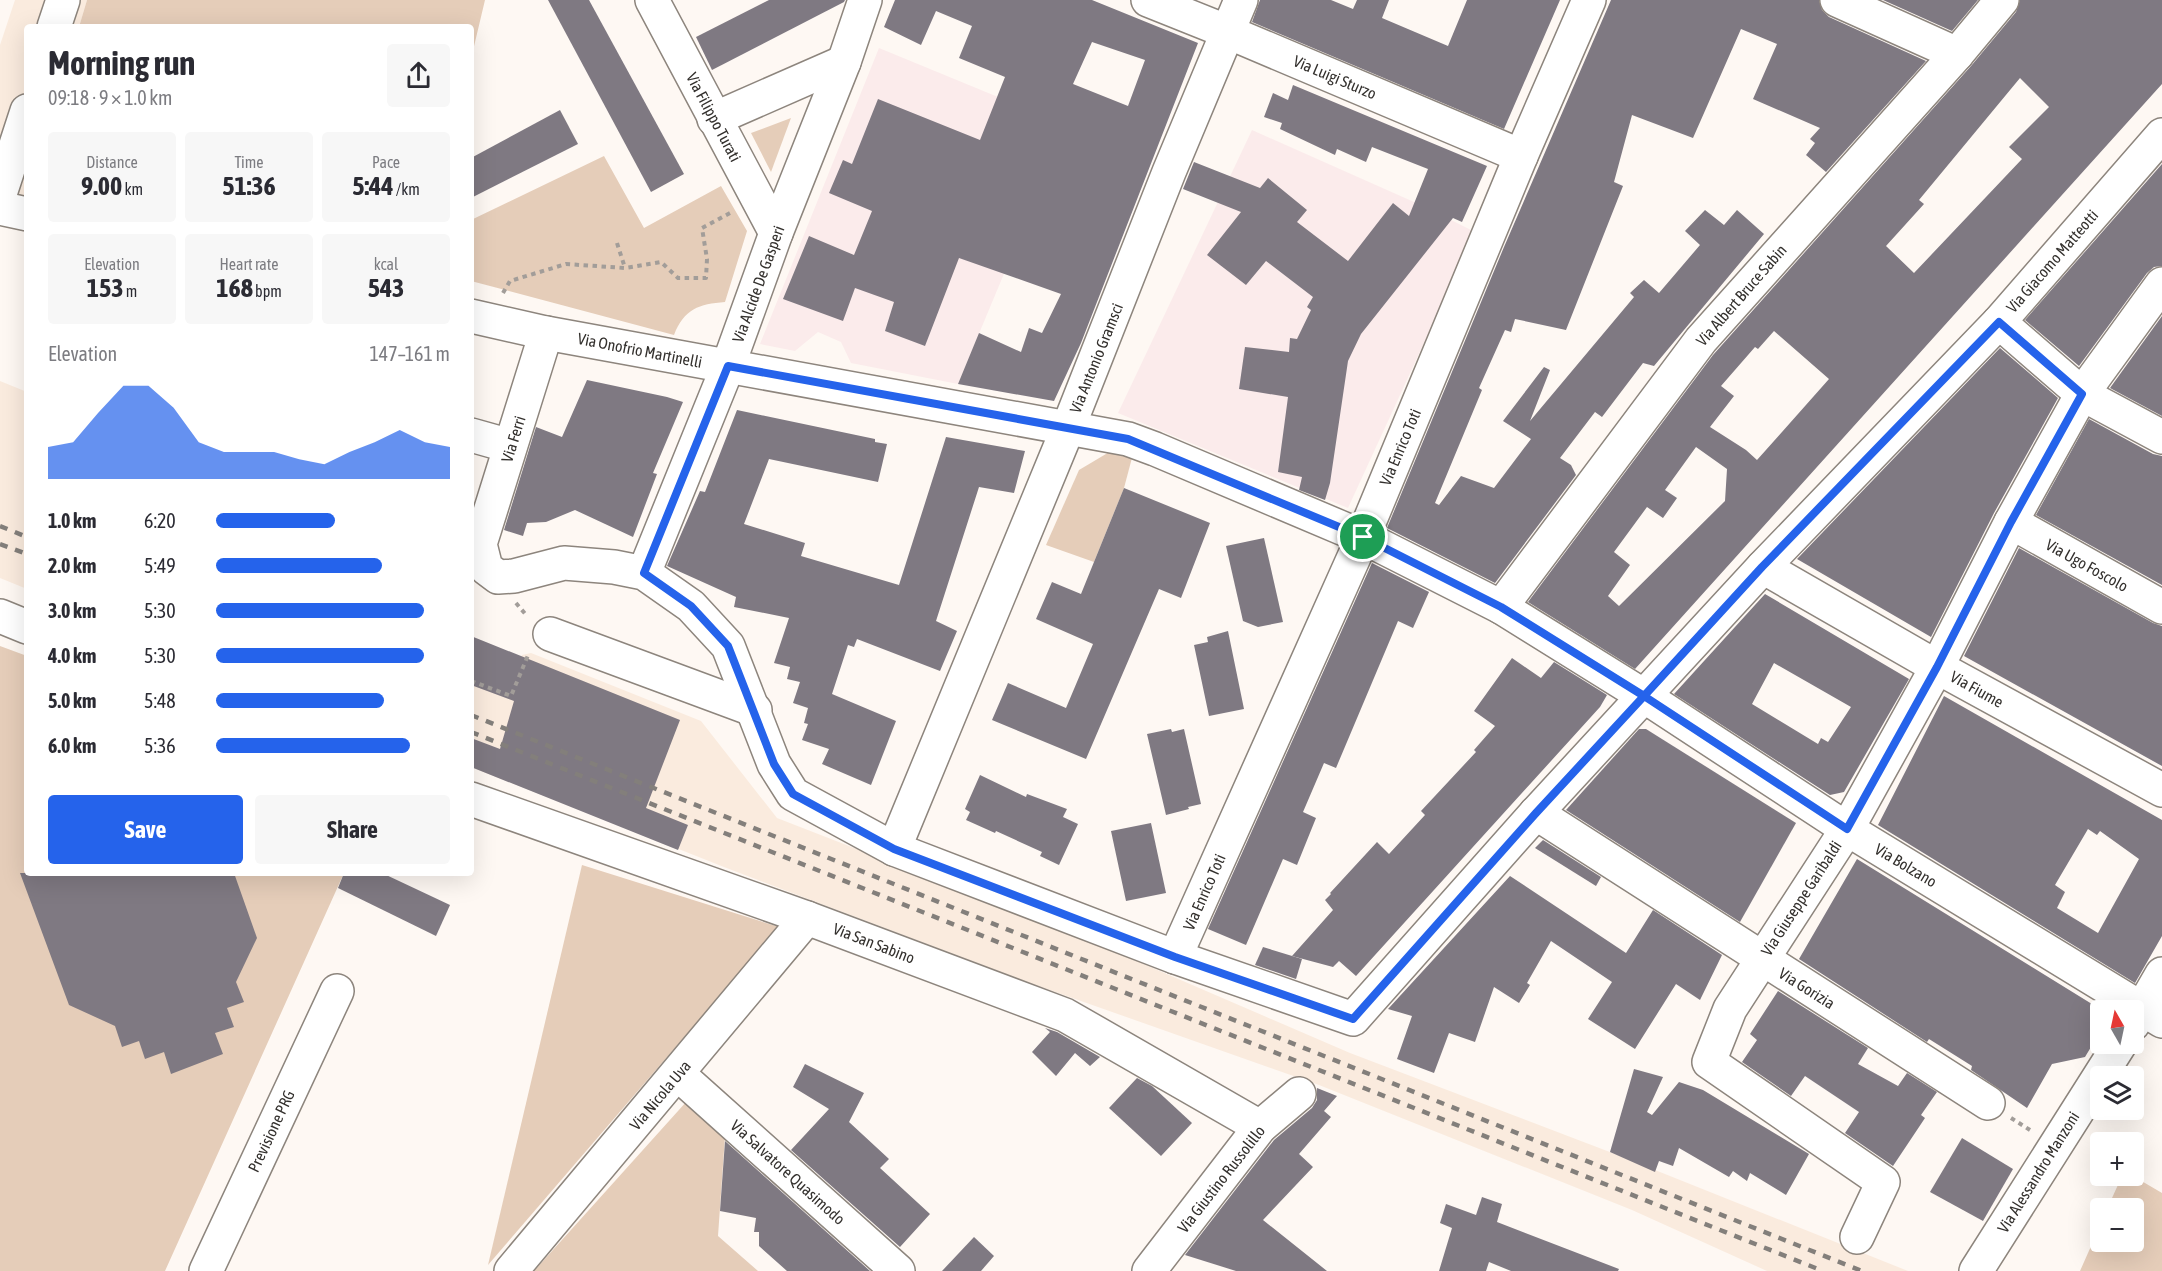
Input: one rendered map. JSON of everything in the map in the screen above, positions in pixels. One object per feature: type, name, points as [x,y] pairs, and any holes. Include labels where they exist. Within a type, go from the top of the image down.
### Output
[{"type":"street","points":[[55,24],[63,0]]},
{"type":"street","name":"Via Filippo Turati","points":[[652,0],[776,233]]},
{"type":"street","name":"Via Alcide De Gasperi","points":[[644,573],[728,366],[776,233],[844,62],[866,0]]},
{"type":"street","name":"Via Luigi Sturzo","points":[[1148,0],[1521,156]]},
{"type":"street","name":"Via Antonio Gramsci","points":[[894,849],[1241,0]]},
{"type":"street","name":"Via Enrico Toti","points":[[1175,957],[1363,537],[1521,156],[1589,0]]},
{"type":"street","points":[[1837,0],[1957,54]]},
{"type":"street","name":"Via Albert Bruce Sabin","points":[[1501,607],[1701,340],[1957,54],[2002,0]]},
{"type":"street","points":[[714,119],[844,62]]},
{"type":"street","points":[[0,194],[24,120]]},
{"type":"street","name":"Via Giacomo Matteotti","points":[[1175,957],[1353,1019],[1536,813],[1762,567],[1999,322],[2162,135]]},
{"type":"street","points":[[0,208],[24,213]]},
{"type":"street","name":"Via Giuseppe Garibaldi","points":[[1857,1237],[1883,1182],[1709,1062],[1730,1009],[1847,829],[1937,667],[2011,522],[2082,394],[2161,286]]},
{"type":"street","name":"Via Onofrio Martinelli","points":[[479,318],[546,333],[1128,439],[1363,537],[1501,607],[1644,696]]},
{"type":"street","points":[[1999,322],[2082,394],[2162,437]]},
{"type":"street","name":"Via Ferri","points":[[546,333],[480,544],[486,568],[498,577],[514,576],[564,563],[614,567],[644,573]]},
{"type":"street","points":[[474,436],[510,446]]},
{"type":"street","name":"Via Ugo Foscolo","points":[[2011,522],[2162,607]]},
{"type":"street","name":"Via Fiume","points":[[1762,567],[1937,667],[2162,790]]},
{"type":"street","points":[[644,573],[691,606],[728,646],[774,764],[793,794],[894,849],[1175,957]]},
{"type":"street","points":[[0,616],[24,626]]},
{"type":"street","points":[[550,634],[754,710]]},
{"type":"street","name":"Via Bolzano","points":[[1644,696],[1847,829],[2146,1018]]},
{"type":"street","name":"Via San Sabino","points":[[474,800],[807,918],[1065,1015],[1260,1127]]},
{"type":"street","name":"Via Gorizia","points":[[1536,813],[1988,1103]]},
{"type":"street","name":"Via Nicola Uva","points":[[511,1271],[807,918]]},
{"type":"street","points":[[2146,1018],[2162,974]]},
{"type":"street","name":"Previsione PRG","points":[[206,1271],[337,991]]},
{"type":"street","name":"Via Alessandro Manzoni","points":[[1976,1271],[2054,1144],[2113,1054]]},
{"type":"street","name":"Via Salvatore Quasimodo","points":[[678,1074],[898,1271]]},
{"type":"street","name":"Via Giustino Russolillo","points":[[1151,1271],[1260,1127],[1299,1094]]},
{"type":"path","points":[[479,318],[510,281],[566,264],[625,268],[661,262],[678,278],[706,278],[707,259],[702,228],[758,199]]},
{"type":"path","points":[[617,243],[625,268]]},
{"type":"path","points":[[474,682],[511,696],[540,629],[550,634]]},
{"type":"path","points":[[1988,1103],[2054,1144]]},
{"type":"shaded area","points":[[15,0],[87,0],[80,24],[24,24],[24,196],[5,227],[0,225],[0,45]]},
{"type":"shaded area","points":[[87,0],[485,0],[474,46],[474,24],[80,24]]},
{"type":"shaded area","points":[[879,48],[1066,125],[958,384],[851,363],[841,342],[818,332],[795,351],[760,344]]},
{"type":"shaded area","points":[[791,118],[771,172],[751,133]]},
{"type":"shaded area","points":[[1252,130],[1423,206],[1475,232],[1348,508],[1118,413]]},
{"type":"shaded area","points":[[604,156],[644,228],[721,186],[747,231],[725,302],[700,306],[683,319],[674,335],[474,282],[474,219]]},
{"type":"shaded area","points":[[0,381],[24,391],[24,588],[0,578]]},
{"type":"shaded area","points":[[1111,451],[1133,454],[1124,488],[1094,562],[1046,545],[1079,470]]},
{"type":"shaded area","points":[[0,646],[24,655],[24,876],[343,876],[165,1271],[0,1271]]},
{"type":"shaded area","points":[[531,653],[701,721],[777,818],[1060,928],[1350,1053],[1615,1154],[1908,1271],[1767,1271],[1632,1210],[1319,1085],[1030,983],[724,867],[474,768],[474,661],[512,676],[522,655]]},
{"type":"shaded area","points":[[582,865],[779,927],[488,1265]]},
{"type":"shaded area","points":[[687,1101],[725,1136],[718,1236],[758,1271],[534,1271]]},
{"type":"shaded area","points":[[2144,1182],[2162,1193],[2162,1271],[2080,1271],[2090,1248],[2090,1252],[2144,1252],[2144,1198],[2112,1198],[2117,1186],[2144,1186]]},
{"type":"building","points":[[548,0],[589,0],[684,174],[651,192]]},
{"type":"building","points":[[769,0],[845,0],[712,70],[696,37]]},
{"type":"building","points":[[895,0],[1092,0],[1198,43],[1081,343],[1054,401],[958,384],[979,333],[1021,352],[1029,328],[1042,333],[1061,294],[959,258],[925,346],[885,331],[894,302],[855,288],[843,321],[783,299],[809,236],[854,255],[872,211],[829,193],[843,160],[852,164],[878,99],[980,140],[1005,77],[959,58],[972,26],[936,11],[921,45],[884,27]],"holes":[[[1092,42],[1145,60],[1128,106],[1073,84]]]},
{"type":"building","points":[[1260,0],[1331,0],[1353,9],[1357,0],[1389,0],[1382,18],[1448,46],[1467,0],[1560,0],[1504,129],[1252,22]]},
{"type":"building","points":[[1611,0],[1819,0],[1822,10],[1829,17],[1926,61],[1826,172],[1806,155],[1815,143],[1810,139],[1820,128],[1753,99],[1777,44],[1741,29],[1693,138],[1632,115],[1614,182],[1623,186],[1566,330],[1515,319],[1511,332],[1505,330],[1479,388],[1482,390],[1435,503],[1439,505],[1461,476],[1494,488],[1531,439],[1503,421],[1544,367],[1550,370],[1530,421],[1634,297],[1630,293],[1644,280],[1659,293],[1700,245],[1685,231],[1705,210],[1724,225],[1737,210],[1764,234],[1654,366],[1643,363],[1602,417],[1595,412],[1560,458],[1571,465],[1576,475],[1495,583],[1387,528],[1504,247]]},
{"type":"building","points":[[1883,0],[1978,0],[1952,31]]},
{"type":"building","points":[[2020,0],[2162,0],[2162,84],[1635,669],[1528,602],[1713,355],[1971,66],[2016,12]],"holes":[[[2020,78],[2049,107],[2009,147],[2022,159],[1914,273],[1886,246],[1924,204],[1919,200]],[[1774,331],[1829,379],[1757,460],[1746,450],[1710,427],[1734,396],[1721,386],[1755,347],[1758,349]],[[1696,447],[1727,469],[1725,501],[1619,606],[1608,596],[1630,565],[1614,552],[1647,507],[1663,518],[1677,498],[1665,490]]]},
{"type":"building","points":[[1293,85],[1487,166],[1462,222],[1453,218],[1361,334],[1348,361],[1330,483],[1325,500],[1299,490],[1302,477],[1278,472],[1288,397],[1239,389],[1245,347],[1289,352],[1290,338],[1297,339],[1311,310],[1307,307],[1313,297],[1266,261],[1246,285],[1207,255],[1241,212],[1183,189],[1194,162],[1260,188],[1268,178],[1307,210],[1297,222],[1348,261],[1393,203],[1409,216],[1428,169],[1372,147],[1366,162],[1337,149],[1335,155],[1280,129],[1282,123],[1264,117],[1273,93],[1288,100]]},
{"type":"building","points":[[560,110],[578,144],[474,196],[474,156]]},
{"type":"building","points":[[2162,164],[2162,266],[2154,267],[2147,273],[2079,366],[2025,320]]},
{"type":"building","points":[[2162,316],[2162,416],[2110,388]]},
{"type":"building","points":[[2000,348],[2058,398],[1994,513],[1931,637],[1797,559]]},
{"type":"building","points":[[587,380],[683,402],[653,473],[657,474],[633,537],[575,510],[546,522],[527,523],[523,536],[504,530],[536,427],[562,437]]},
{"type":"building","points":[[737,410],[875,439],[875,442],[887,444],[878,482],[769,459],[744,524],[805,543],[801,556],[899,585],[946,437],[1025,451],[1014,493],[979,487],[936,621],[957,631],[940,671],[857,639],[854,647],[848,645],[832,694],[896,721],[871,785],[822,764],[829,749],[802,740],[808,724],[804,723],[808,708],[793,703],[800,682],[787,679],[790,667],[774,663],[789,618],[734,607],[736,597],[667,566],[700,491],[705,492]]},
{"type":"building","points":[[2089,419],[2153,454],[2162,456],[2162,585],[2036,515]]},
{"type":"building","points":[[1124,488],[1210,523],[1181,598],[1159,589],[1086,759],[992,720],[1008,683],[1066,708],[1093,644],[1036,619],[1052,582],[1081,594]]},
{"type":"building","points":[[1264,538],[1283,622],[1258,627],[1243,621],[1226,546]]},
{"type":"building","points":[[2019,548],[2162,626],[2162,766],[1964,656]]},
{"type":"building","points":[[1372,563],[1429,592],[1413,628],[1398,621],[1336,768],[1324,763],[1303,812],[1316,818],[1297,865],[1283,859],[1246,945],[1208,929]]},
{"type":"building","points":[[1765,594],[1909,679],[1844,792],[1830,795],[1674,694]],"holes":[[[1774,663],[1851,707],[1828,742],[1821,738],[1818,744],[1752,704]]]},
{"type":"building","points":[[1228,631],[1244,709],[1209,716],[1194,645],[1208,642],[1207,637]]},
{"type":"building","points":[[474,637],[680,720],[646,808],[688,825],[678,850],[474,768],[474,739],[500,749],[514,701],[474,686]]},
{"type":"building","points":[[1512,658],[1541,678],[1554,662],[1607,695],[1600,707],[1356,976],[1339,961],[1333,967],[1292,956],[1333,910],[1325,900],[1330,893],[1377,842],[1389,854],[1425,815],[1421,811],[1476,752],[1474,750],[1495,726],[1474,711]]},
{"type":"building","points":[[1944,696],[2162,820],[2162,936],[2135,983],[1878,825]],"holes":[[[2088,829],[2097,835],[2100,831],[2139,859],[2098,933],[2057,908],[2065,892],[2055,885]]]},
{"type":"building","points":[[1171,729],[1172,732],[1184,729],[1201,804],[1166,815],[1147,734]]},
{"type":"building","points":[[1639,729],[1646,729],[1796,823],[1740,922],[1566,810]]},
{"type":"building","points":[[980,775],[1026,797],[1027,794],[1067,809],[1063,817],[1078,824],[1059,865],[1040,856],[1042,852],[966,820],[970,812],[965,809]]},
{"type":"building","points":[[1151,823],[1166,893],[1126,901],[1111,831]]},
{"type":"building","points":[[1543,840],[1601,877],[1596,886],[1535,848]]},
{"type":"building","points":[[1857,859],[2090,1003],[2090,1049],[2085,1057],[2052,1064],[2027,1108],[1971,1070],[1972,1066],[1929,1039],[1927,1042],[1799,959]]},
{"type":"building","points":[[20,873],[24,873],[24,876],[235,876],[257,938],[236,982],[244,1002],[227,1008],[234,1027],[215,1033],[223,1054],[171,1074],[164,1052],[145,1059],[139,1041],[122,1047],[115,1026],[69,1005]]},
{"type":"building","points":[[343,876],[388,876],[450,905],[436,936],[338,888]]},
{"type":"building","points":[[1510,876],[1626,953],[1653,910],[1722,955],[1700,1000],[1676,984],[1635,1049],[1588,1019],[1612,982],[1551,941],[1527,983],[1530,985],[1519,1003],[1494,987],[1475,1042],[1449,1033],[1434,1073],[1397,1059],[1412,1016],[1388,1009]]},
{"type":"building","points":[[1263,947],[1302,959],[1296,979],[1255,965]]},
{"type":"building","points":[[1778,991],[1868,1048],[1858,1064],[1898,1086],[1907,1073],[1937,1092],[1921,1115],[1925,1118],[1893,1166],[1845,1133],[1859,1112],[1805,1076],[1791,1096],[1742,1062],[1757,1040],[1750,1034]]},
{"type":"building","points":[[1045,1028],[1057,1032],[1100,1057],[1090,1066],[1075,1053],[1056,1076],[1032,1052],[1050,1032]]},
{"type":"building","points":[[805,1064],[864,1093],[849,1122],[889,1159],[880,1168],[930,1214],[900,1247],[791,1150],[829,1109],[793,1087]]},
{"type":"building","points":[[1634,1069],[1663,1077],[1647,1112],[1652,1115],[1679,1082],[1703,1090],[1809,1154],[1786,1195],[1750,1173],[1747,1181],[1733,1171],[1729,1177],[1679,1148],[1673,1166],[1659,1161],[1655,1172],[1610,1152]]},
{"type":"building","points":[[1137,1078],[1152,1086],[1192,1123],[1161,1156],[1109,1108]]},
{"type":"building","points":[[1317,1088],[1337,1096],[1324,1111],[1331,1117],[1299,1154],[1313,1167],[1263,1220],[1327,1271],[1236,1271],[1185,1255],[1274,1140],[1312,1108],[1317,1100]]},
{"type":"building","points":[[1962,1138],[2013,1169],[1983,1221],[1930,1192]]},
{"type":"building","points":[[725,1141],[870,1271],[787,1271],[759,1246],[759,1232],[754,1232],[756,1218],[720,1211]]},
{"type":"building","points":[[1482,1197],[1502,1204],[1497,1222],[1619,1269],[1618,1271],[1511,1271],[1489,1262],[1486,1271],[1439,1271],[1452,1228],[1440,1223],[1446,1204],[1476,1215]]},
{"type":"building","points":[[974,1237],[994,1256],[981,1271],[942,1271]]},
{"type":"railway","points":[[0,526],[24,536]]},
{"type":"railway","points":[[0,544],[24,553]]},
{"type":"railway","points":[[474,716],[1862,1271]]},
{"type":"railway","points":[[474,733],[1823,1271]]},
{"type":"route","points":[[1363,537],[1128,439],[728,366],[644,573],[691,606],[728,646],[774,764],[793,794],[894,849],[1175,957],[1353,1019],[1536,813],[1644,696],[1847,829],[1937,667],[2011,522],[2082,394],[1999,322],[1762,567],[1644,696],[1501,607],[1363,537]]}]
